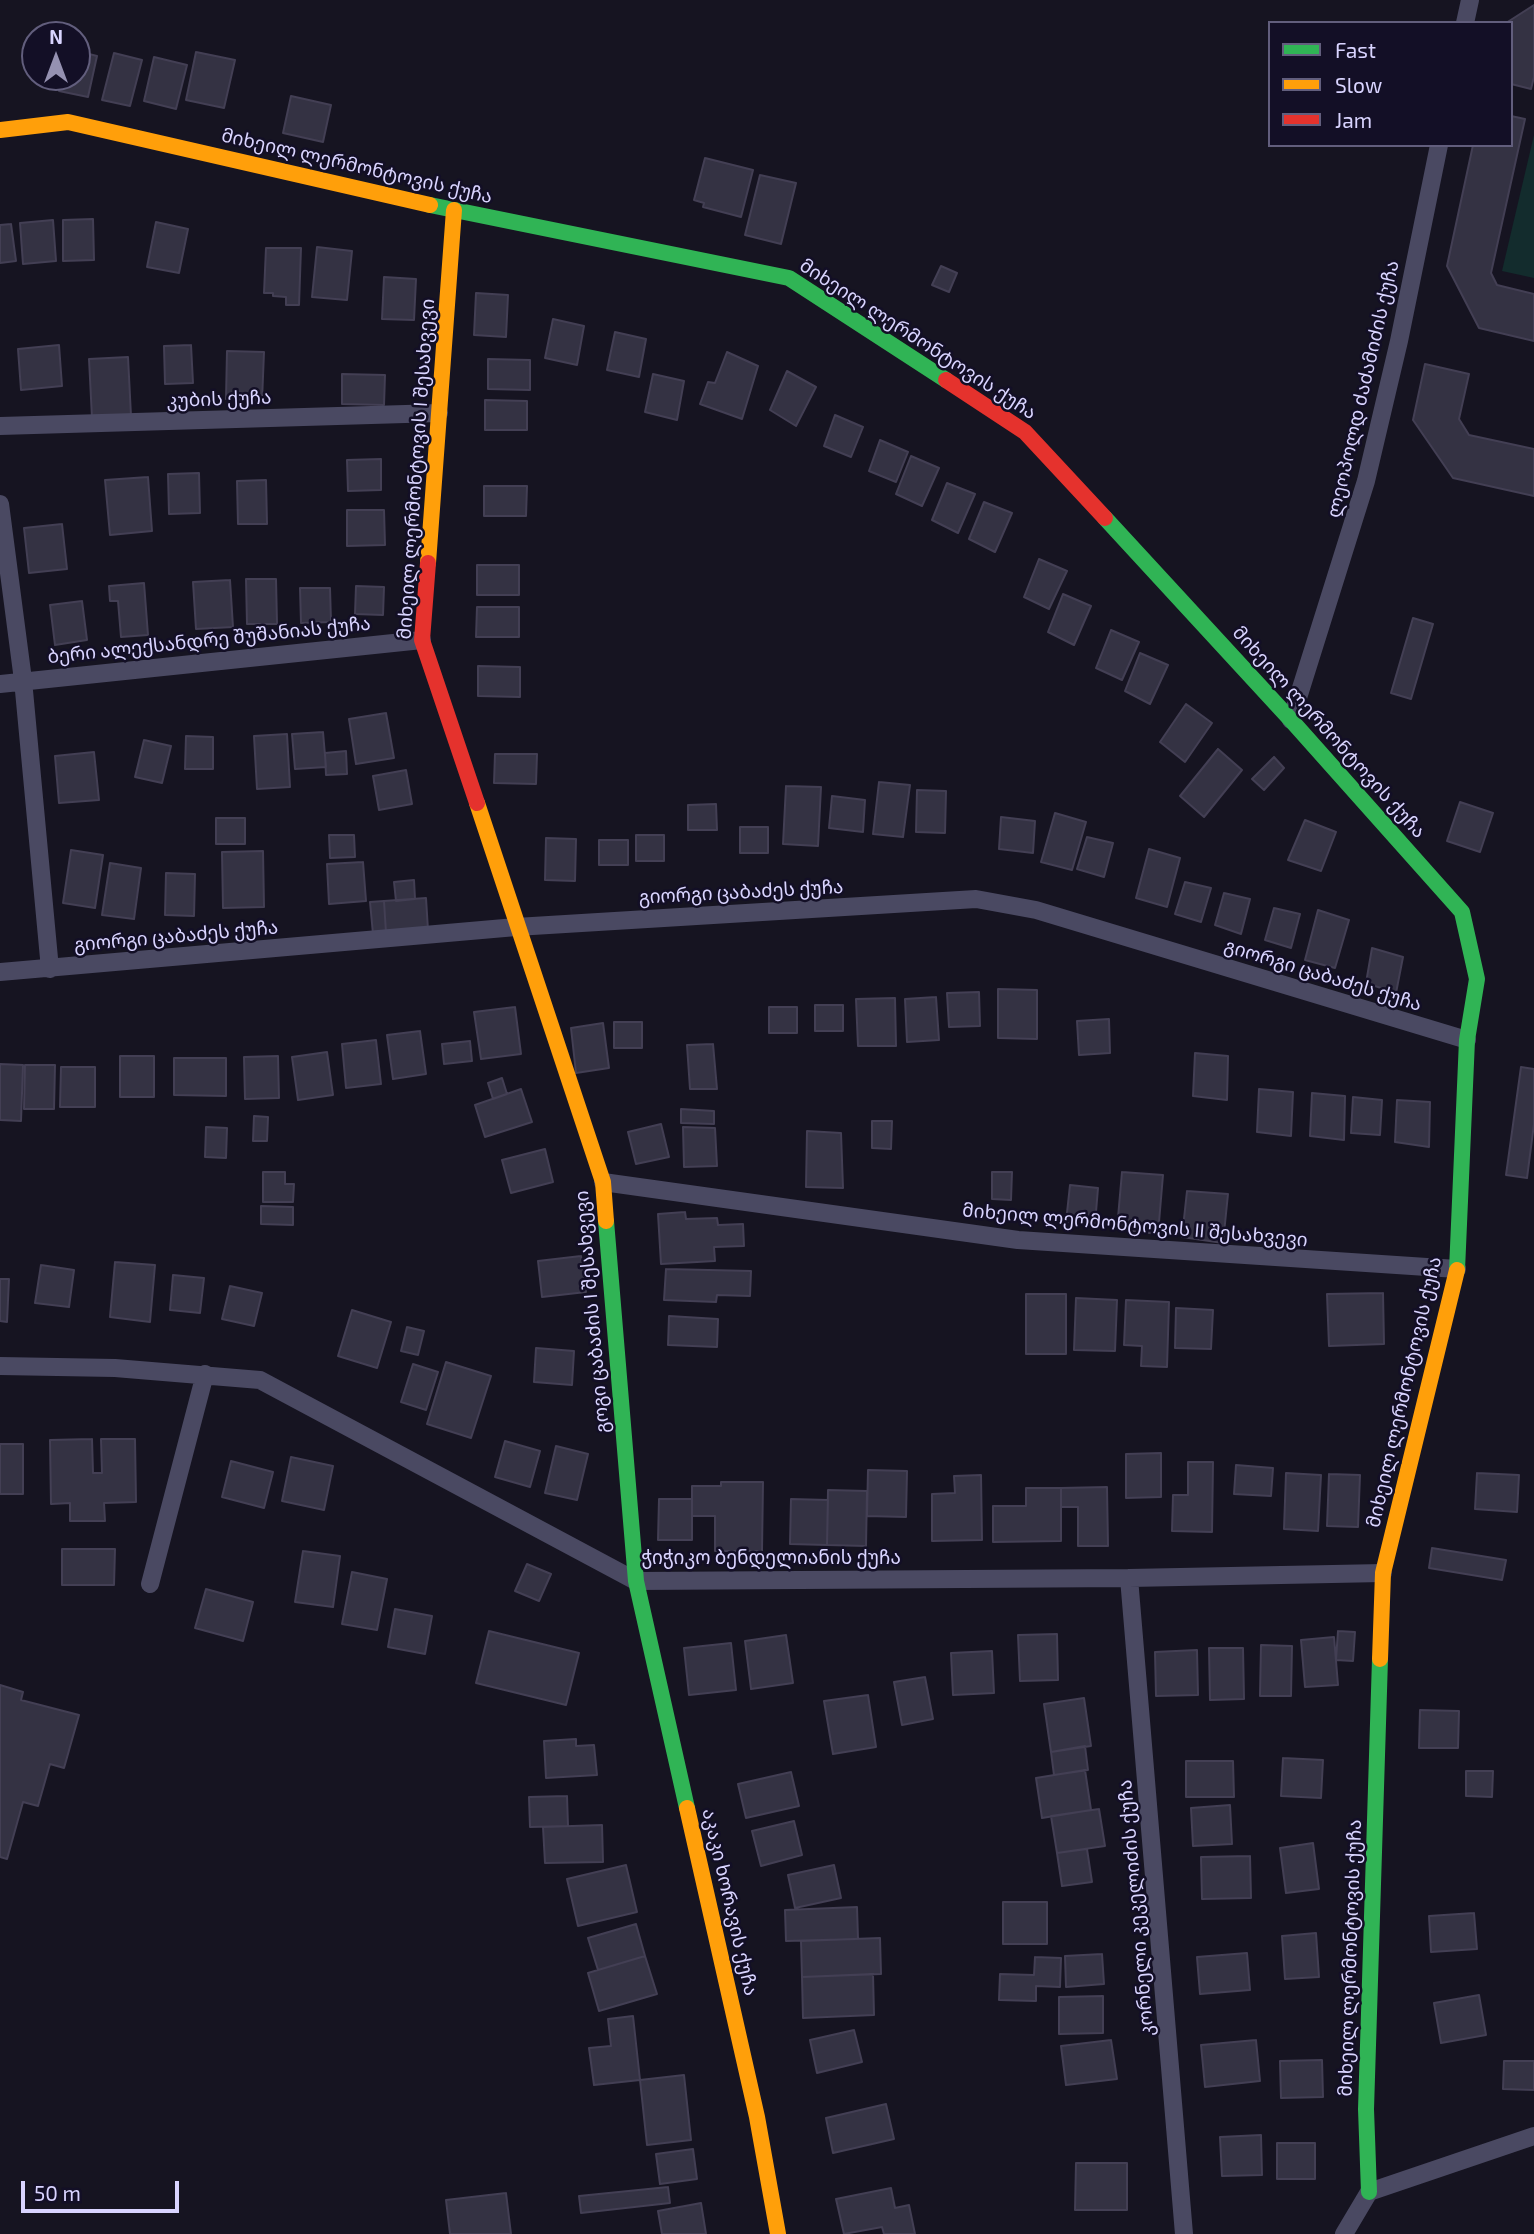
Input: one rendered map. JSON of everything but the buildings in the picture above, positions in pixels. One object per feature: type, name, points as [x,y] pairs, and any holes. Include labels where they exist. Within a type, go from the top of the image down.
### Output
[{"type":"street","points":[[1465,21],[1470,0]]},
{"type":"street","name":"მიხეილ ლერმონტოვის ქუჩა","points":[[0,130],[68,122],[454,210],[789,278],[1025,432],[1291,720],[1462,912],[1477,979],[1467,1040],[1457,1269],[1383,1573],[1366,2109],[1369,2192]]},
{"type":"street","name":"ლეოპოლდ ძაძამიძის ქუჩა","points":[[1291,720],[1366,481],[1399,341],[1439,147]]},
{"type":"street","name":"მიხეილ ლერმონტოვის I შესახვევი","points":[[454,210],[422,640],[516,927]]},
{"type":"street","name":"კუბის ქუჩა","points":[[0,426],[439,413]]},
{"type":"street","points":[[0,504],[23,680],[50,969]]},
{"type":"street","name":"ბერი ალექსანდრე შუშანიას ქუჩა","points":[[0,684],[422,640]]},
{"type":"street","name":"გიორგი ცაბაძეს ქუჩა","points":[[0,972],[516,927],[976,899],[1036,910],[1467,1040]]},
{"type":"street","name":"გოგი ცაბაძის I შესახვევი","points":[[516,927],[603,1182],[636,1581]]},
{"type":"street","name":"მიხეილ ლერმონტოვის II შესახვევი","points":[[603,1182],[1017,1240],[1457,1269]]},
{"type":"street","name":"ჭიჭიკო ბენდელიანის ქუჩა","points":[[0,1366],[115,1368],[260,1380],[636,1581],[1129,1578],[1383,1573]]},
{"type":"street","points":[[150,1584],[205,1374]]},
{"type":"street","name":"კორნელი კეკელიძის ქუჩა","points":[[1129,1578],[1184,2234]]},
{"type":"street","name":"აკაკი ხორავის ქუჩა","points":[[636,1581],[757,2117],[778,2234]]},
{"type":"street","points":[[1344,2234],[1369,2192],[1534,2136]]},
{"type":"green space","points":[[1534,135],[1534,278],[1502,271]]},
{"type":"traffic: fast","points":[[430,205],[789,278],[946,380]]},
{"type":"traffic: fast","points":[[1105,518],[1291,720],[1462,912],[1477,979],[1467,1040],[1457,1270]]},
{"type":"traffic: fast","points":[[606,1221],[636,1581],[687,1808]]},
{"type":"traffic: fast","points":[[1369,2192],[1366,2109],[1380,1659]]},
{"type":"traffic: slow","points":[[0,130],[68,122],[430,205]]},
{"type":"traffic: slow","points":[[428,563],[454,210]]},
{"type":"traffic: slow","points":[[477,803],[603,1182],[606,1221]]},
{"type":"traffic: slow","points":[[1380,1659],[1383,1573],[1457,1270]]},
{"type":"traffic: slow","points":[[687,1808],[757,2117],[778,2234]]},
{"type":"traffic: jam","points":[[946,380],[1025,432],[1105,518]]},
{"type":"traffic: jam","points":[[428,563],[422,640],[477,803]]}]
